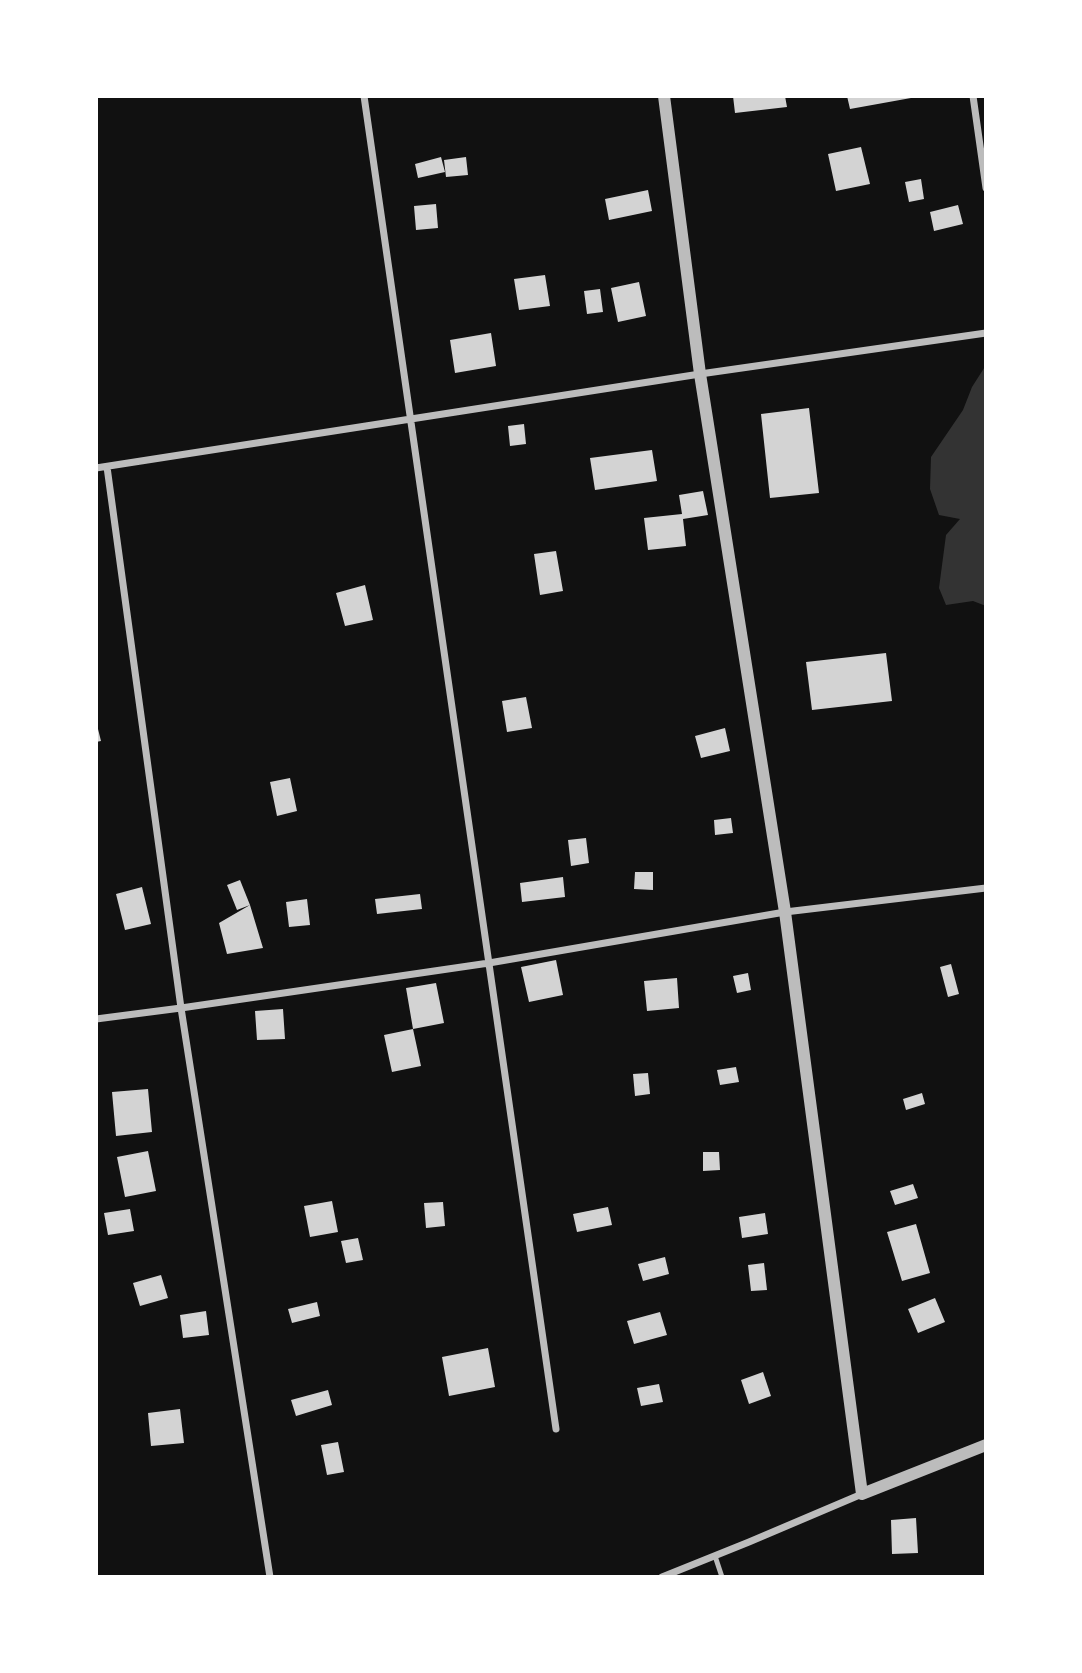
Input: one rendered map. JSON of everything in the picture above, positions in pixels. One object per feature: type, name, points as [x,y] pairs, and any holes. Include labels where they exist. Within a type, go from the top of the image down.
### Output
[{"type":"street","points":[[364,96],[556,1429]]},
{"type":"street","points":[[664,96],[700,374],[785,912],[862,1494]]},
{"type":"street","points":[[973,96],[986,188]]},
{"type":"street","points":[[96,468],[700,374],[986,333]]},
{"type":"street","points":[[107,467],[181,1008],[270,1577]]},
{"type":"street","points":[[96,1019],[489,962],[785,912],[986,887]]},
{"type":"street","points":[[662,1577],[986,1445]]},
{"type":"lane","points":[[715,1556],[722,1577]]},
{"type":"shaded area","points":[[986,365],[986,606],[973,601],[946,605],[939,588],[946,535],[960,519],[939,515],[930,489],[931,457],[963,410],[972,387]]},
{"type":"building","points":[[733,96],[785,96],[787,107],[735,113]]},
{"type":"building","points":[[847,96],[911,96],[911,98],[850,109]]},
{"type":"building","points":[[861,147],[870,184],[836,191],[828,154]]},
{"type":"building","points":[[441,157],[445,172],[418,178],[415,164]]},
{"type":"building","points":[[466,157],[468,175],[446,177],[444,160]]},
{"type":"building","points":[[921,179],[924,199],[909,202],[905,182]]},
{"type":"building","points":[[648,190],[652,211],[609,220],[605,199]]},
{"type":"building","points":[[436,204],[438,228],[416,230],[414,206]]},
{"type":"building","points":[[958,205],[963,224],[934,231],[930,212]]},
{"type":"building","points":[[545,275],[550,306],[519,310],[514,279]]},
{"type":"building","points":[[639,282],[646,316],[618,322],[611,288]]},
{"type":"building","points":[[600,289],[603,312],[587,314],[584,291]]},
{"type":"building","points":[[491,333],[496,366],[455,373],[450,340]]},
{"type":"building","points":[[809,408],[819,493],[770,498],[761,414]]},
{"type":"building","points":[[524,424],[526,444],[510,446],[508,426]]},
{"type":"building","points":[[652,450],[657,481],[595,490],[590,458]]},
{"type":"building","points":[[703,491],[708,515],[683,519],[686,546],[648,550],[644,518],[682,514],[679,495]]},
{"type":"building","points":[[556,551],[563,591],[540,595],[534,554]]},
{"type":"building","points":[[365,585],[373,620],[345,626],[336,593]]},
{"type":"building","points":[[886,653],[892,701],[812,710],[806,662]]},
{"type":"building","points":[[526,697],[532,728],[507,732],[502,701]]},
{"type":"building","points":[[96,726],[101,741],[96,742]]},
{"type":"building","points":[[725,728],[730,751],[701,758],[695,736]]},
{"type":"building","points":[[290,778],[297,811],[277,816],[270,782]]},
{"type":"building","points":[[731,818],[733,833],[715,835],[714,820]]},
{"type":"building","points":[[586,838],[589,863],[571,866],[568,840]]},
{"type":"building","points":[[635,872],[653,872],[653,890],[634,889]]},
{"type":"building","points":[[563,877],[565,897],[522,902],[520,883]]},
{"type":"building","points":[[240,880],[250,905],[237,910],[227,885]]},
{"type":"building","points":[[142,887],[151,924],[125,930],[116,894]]},
{"type":"building","points":[[420,894],[422,909],[377,914],[375,899]]},
{"type":"building","points":[[307,899],[310,925],[289,927],[286,902]]},
{"type":"building","points":[[250,905],[263,948],[227,954],[219,923]]},
{"type":"building","points":[[556,960],[563,995],[529,1002],[521,967]]},
{"type":"building","points":[[951,964],[959,994],[948,997],[940,967]]},
{"type":"building","points":[[748,973],[751,990],[737,993],[733,976]]},
{"type":"building","points":[[677,978],[679,1008],[647,1011],[644,981]]},
{"type":"building","points":[[436,983],[444,1023],[413,1029],[406,988]]},
{"type":"building","points":[[283,1009],[285,1039],[257,1040],[255,1011]]},
{"type":"building","points":[[413,1029],[421,1066],[392,1072],[384,1035]]},
{"type":"building","points":[[736,1067],[739,1082],[720,1085],[717,1070]]},
{"type":"building","points":[[648,1073],[650,1094],[635,1096],[633,1074]]},
{"type":"building","points":[[148,1089],[152,1132],[116,1136],[112,1092]]},
{"type":"building","points":[[922,1093],[925,1104],[906,1110],[903,1099]]},
{"type":"building","points":[[148,1151],[156,1191],[125,1197],[117,1157]]},
{"type":"building","points":[[703,1152],[719,1152],[720,1170],[703,1171]]},
{"type":"building","points":[[913,1184],[918,1198],[895,1205],[890,1191]]},
{"type":"building","points":[[332,1201],[338,1232],[310,1237],[304,1206]]},
{"type":"building","points":[[443,1202],[445,1226],[426,1228],[424,1203]]},
{"type":"building","points":[[608,1207],[612,1225],[577,1232],[573,1214]]},
{"type":"building","points":[[130,1209],[134,1231],[108,1235],[104,1213]]},
{"type":"building","points":[[765,1213],[768,1234],[742,1238],[739,1217]]},
{"type":"building","points":[[916,1224],[930,1273],[902,1281],[887,1232]]},
{"type":"building","points":[[358,1238],[363,1260],[346,1263],[341,1241]]},
{"type":"building","points":[[665,1257],[669,1274],[643,1281],[638,1264]]},
{"type":"building","points":[[764,1263],[767,1290],[751,1291],[748,1265]]},
{"type":"building","points":[[161,1275],[168,1298],[140,1306],[133,1283]]},
{"type":"building","points":[[935,1298],[945,1322],[918,1333],[908,1309]]},
{"type":"building","points":[[317,1302],[320,1316],[292,1323],[288,1309]]},
{"type":"building","points":[[206,1311],[209,1335],[183,1338],[180,1315]]},
{"type":"building","points":[[660,1312],[667,1335],[634,1344],[627,1321]]},
{"type":"building","points":[[488,1348],[495,1387],[449,1396],[442,1357]]},
{"type":"building","points":[[763,1372],[771,1396],[749,1404],[741,1380]]},
{"type":"building","points":[[659,1384],[663,1402],[641,1406],[637,1388]]},
{"type":"building","points":[[328,1390],[332,1405],[296,1416],[291,1400]]},
{"type":"building","points":[[180,1409],[184,1443],[151,1446],[148,1413]]},
{"type":"building","points":[[338,1442],[344,1472],[327,1475],[321,1445]]},
{"type":"building","points":[[916,1518],[918,1553],[892,1554],[891,1520]]}]
